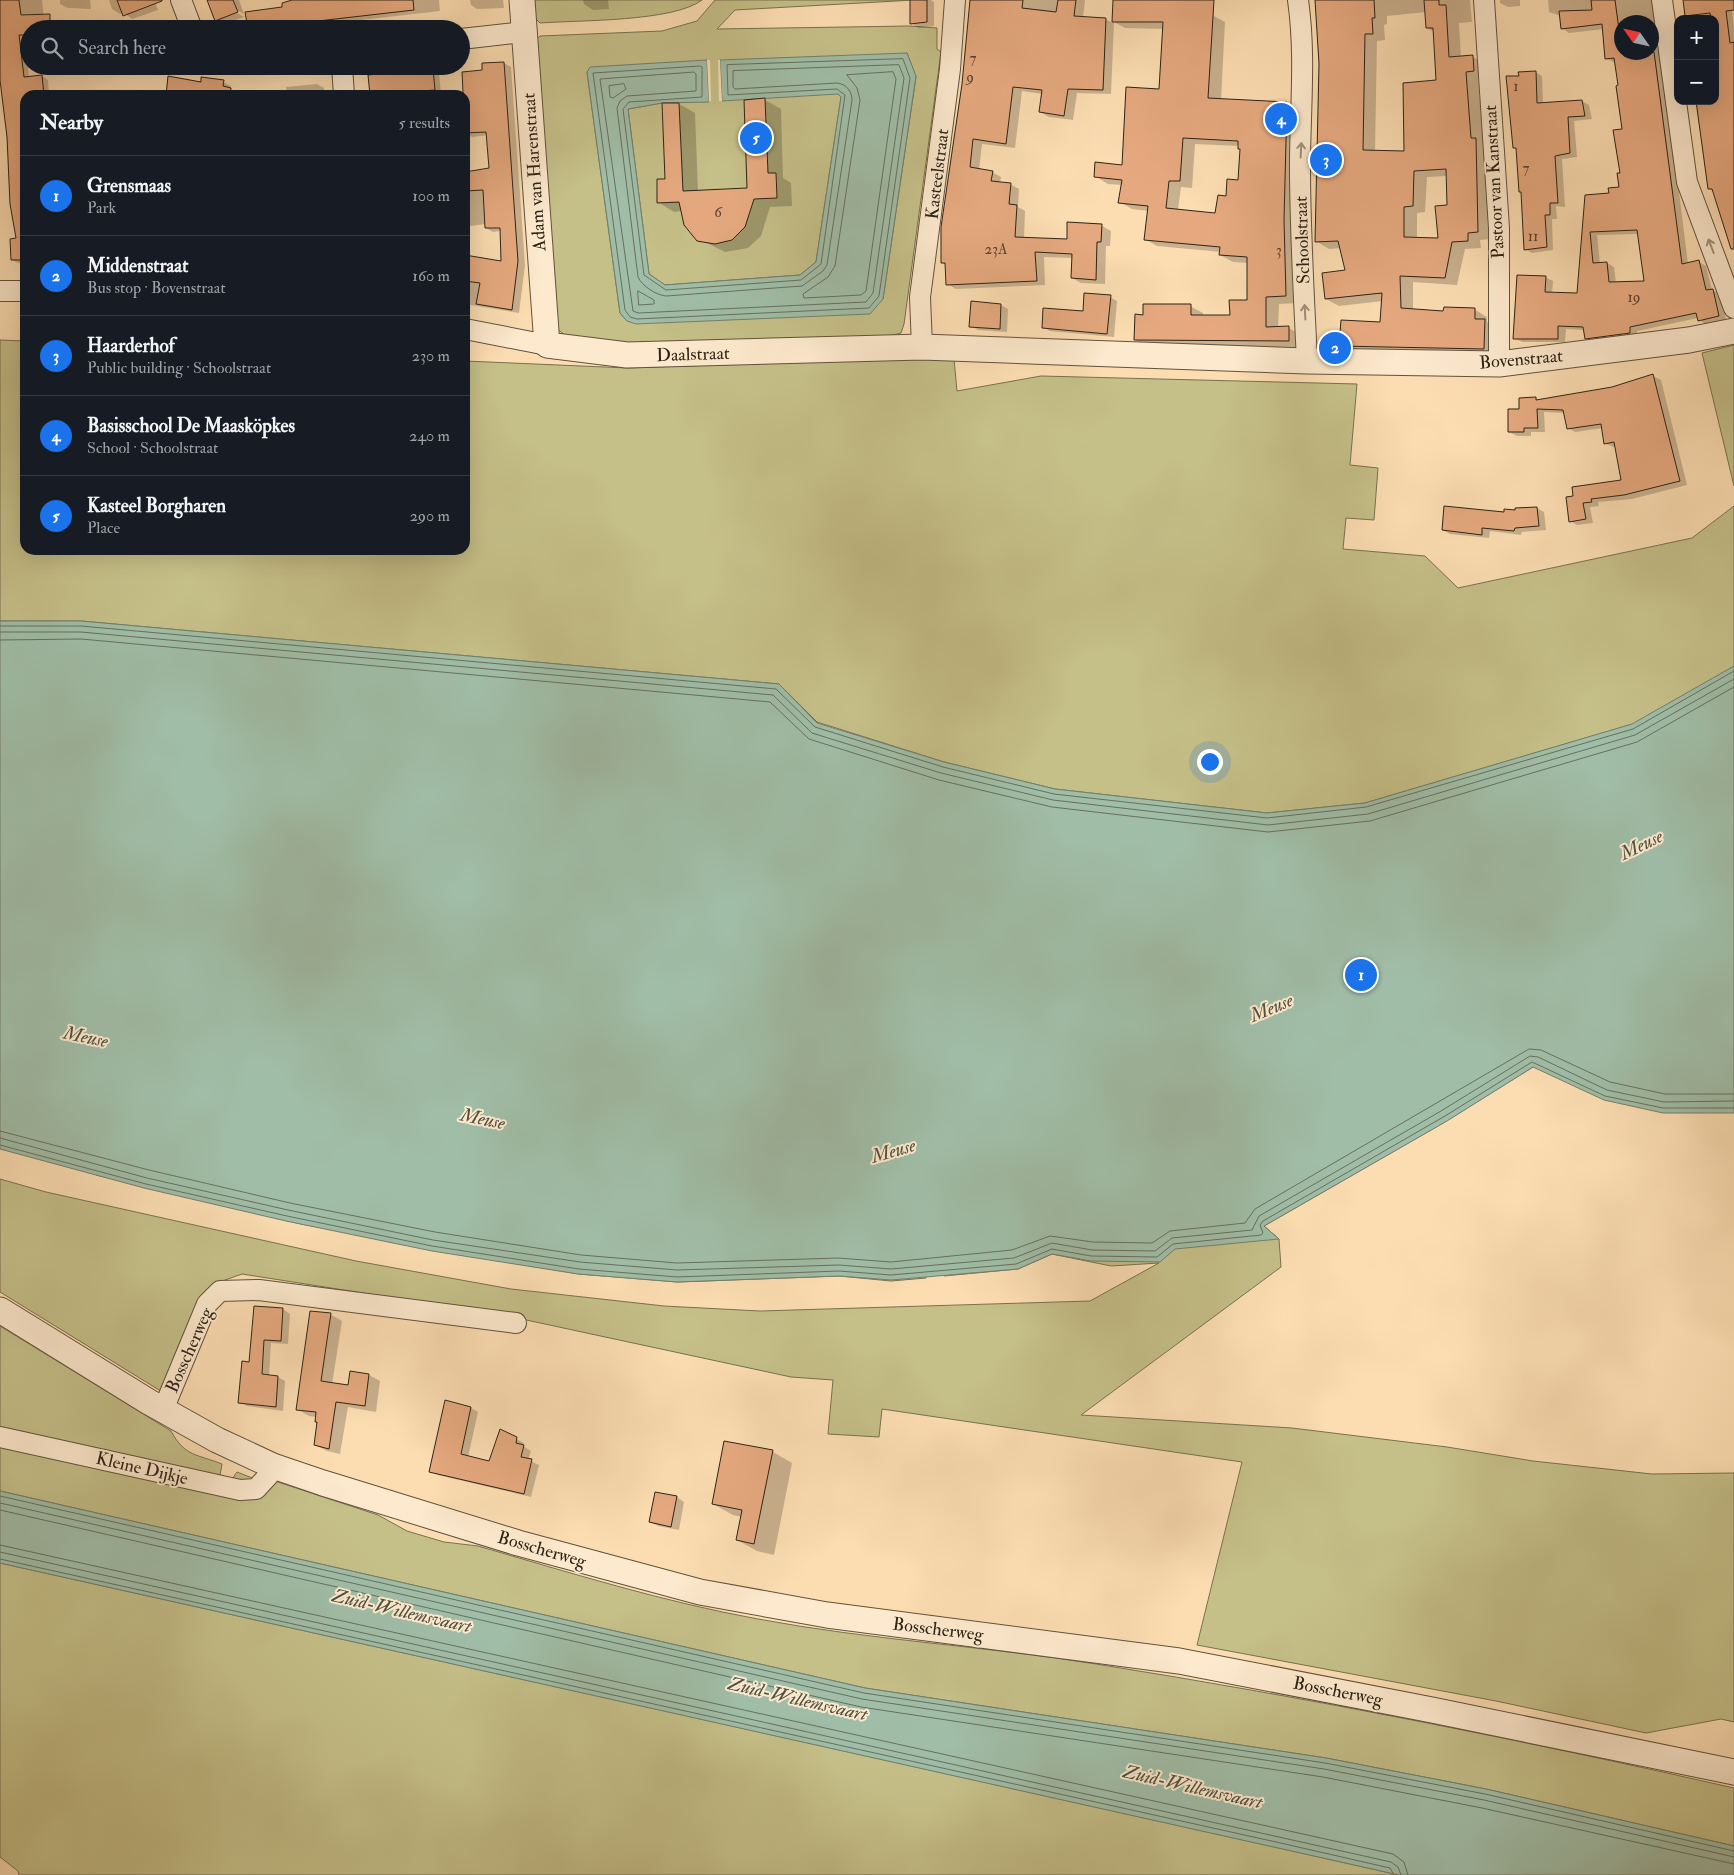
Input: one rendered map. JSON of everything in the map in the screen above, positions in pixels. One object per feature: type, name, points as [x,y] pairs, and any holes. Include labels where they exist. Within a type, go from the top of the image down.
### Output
[{"type":"street","points":[[181,0],[189,20]]},
{"type":"street","name":"Adam van Harenstraat","points":[[522,0],[546,345]]},
{"type":"street","name":"Kasteelstraat","points":[[922,347],[920,297],[950,69],[954,0]]},
{"type":"street","name":"Schoolstraat","points":[[1298,0],[1302,28],[1303,98],[1300,222],[1307,361]]},
{"type":"street","name":"Pastoor van Kanstraat","points":[[1484,0],[1499,228],[1499,364]]},
{"type":"street","points":[[1662,0],[1687,182],[1734,308]]},
{"type":"street","points":[[470,38],[524,32]]},
{"type":"street","points":[[343,75],[344,90]]},
{"type":"street","points":[[0,291],[20,291]]},
{"type":"street","name":"Daalstraat","points":[[470,330],[546,345],[627,355],[922,347],[1307,361]]},
{"type":"street","name":"Bovenstraat","points":[[1307,361],[1499,364],[1689,340],[1734,330]]},
{"type":"street","name":"Bosscherweg","points":[[164,1410],[207,1304],[220,1291],[259,1290],[516,1323]]},
{"type":"street","name":"Bosscherweg","points":[[0,1310],[164,1410],[217,1440],[274,1466],[332,1486],[518,1543],[700,1592],[828,1615],[1179,1661],[1432,1710],[1734,1772]]},
{"type":"street","name":"Kleine Dijkje","points":[[0,1437],[240,1490],[256,1489],[274,1466]]},
{"type":"shaded area","points":[[533,0],[702,0],[688,7],[648,16],[625,19],[540,23],[535,18]]},
{"type":"shaded area","points":[[715,0],[914,0],[735,10],[717,29],[909,26],[937,28],[937,49],[941,52],[904,324],[901,333],[890,336],[626,343],[565,335],[557,329],[536,40],[540,36],[662,31],[697,21]],"holes":[[[907,53],[916,77],[883,299],[627,321],[620,313],[587,72],[662,103],[628,109],[649,274],[665,285],[800,275],[816,262],[841,97],[838,94]]]},
{"type":"shaded area","points":[[0,340],[20,341],[20,555],[470,555],[470,361],[628,368],[890,359],[954,359],[957,391],[1041,376],[1357,384],[1350,465],[1378,468],[1374,520],[1346,518],[1343,549],[1425,556],[1458,588],[1692,538],[1734,506],[1734,942],[1443,1123],[1264,1226],[1279,1239],[1281,1267],[1081,1415],[1292,1428],[1447,1447],[1533,1461],[1652,1474],[1734,1473],[1734,1722],[1721,1719],[1646,1733],[1496,1701],[1197,1645],[1242,1462],[882,1409],[879,1437],[828,1434],[833,1380],[791,1377],[503,1315],[242,1274],[211,1285],[164,1393],[0,1292],[0,1179],[46,1192],[356,1261],[511,1289],[664,1306],[760,1311],[1090,1301],[1159,1263],[1111,1266],[1052,1254],[1018,1269],[944,1276],[944,1272],[927,1273],[926,1278],[891,1281],[839,1276],[678,1282],[579,1274],[389,1242],[390,1240],[301,1224],[96,1175],[605,1042],[1630,725],[1365,803],[1267,813],[1055,789],[944,762],[817,722],[779,684],[81,621],[0,621]]},
{"type":"shaded area","points":[[1734,345],[1734,486],[1702,353]]},
{"type":"shaded area","points":[[0,1326],[171,1431],[181,1446],[192,1454],[222,1464],[220,1475],[232,1479],[237,1472],[260,1481],[244,1487],[0,1431]]},
{"type":"shaded area","points":[[0,1439],[235,1494],[272,1480],[378,1515],[407,1531],[444,1542],[478,1546],[618,1586],[723,1612],[800,1626],[1054,1658],[1176,1677],[1496,1737],[1734,1788],[1734,1846],[1486,1789],[1326,1758],[865,1688],[0,1491]]},
{"type":"shaded area","points":[[0,1563],[1399,1875],[19,1875],[18,1871],[0,1857]]},
{"type":"water","points":[[907,53],[916,76],[883,299],[870,314],[636,324],[627,321],[620,313],[587,72],[590,67],[707,60],[709,102],[662,103],[628,109],[649,274],[665,285],[800,275],[816,262],[841,97],[838,94],[722,101],[720,60]]},
{"type":"water","name":"Meuse","points":[[0,621],[81,621],[779,684],[817,723],[944,762],[1055,789],[1267,813],[1365,803],[1632,724],[1734,666],[1734,1113],[1663,1113],[1604,1100],[1533,1067],[1447,1121],[1264,1226],[1279,1239],[1175,1249],[1160,1262],[1091,1261],[1052,1254],[1018,1269],[891,1280],[839,1276],[677,1282],[578,1274],[432,1251],[286,1221],[144,1188],[0,1149]]},
{"type":"water","name":"Zuid-Willemsvaart","points":[[0,1491],[865,1688],[1326,1758],[1486,1789],[1734,1846],[1734,1875],[1399,1875],[0,1563]]},
{"type":"pier","points":[[707,60],[710,60],[711,101],[709,102]]},
{"type":"pier","points":[[718,60],[720,60],[722,101],[719,101]]},
{"type":"building","points":[[0,0],[19,0],[21,15],[50,14],[50,20],[20,20],[20,75],[24,75],[24,77],[42,75],[44,90],[20,90],[20,260],[11,260],[10,239],[16,238],[10,204],[7,137],[0,80]]},
{"type":"building","points":[[117,0],[162,0],[162,1],[123,16]]},
{"type":"building","points":[[207,0],[233,0],[238,12],[215,20]]},
{"type":"building","points":[[292,0],[413,0],[414,10],[327,20],[246,20],[245,12],[282,7],[282,3]]},
{"type":"building","points":[[910,0],[927,0],[927,22],[910,24]]},
{"type":"building","points":[[970,0],[1023,0],[1022,8],[1056,12],[1058,0],[1076,0],[1074,16],[1106,18],[1103,90],[1068,89],[1064,116],[1039,112],[1042,90],[1013,87],[1006,144],[973,139],[970,167],[993,171],[991,181],[1011,183],[1009,204],[1017,205],[1015,237],[1067,239],[1067,222],[1102,224],[1101,242],[1097,242],[1096,280],[1071,278],[1072,254],[1035,252],[1037,281],[946,285],[945,263],[941,263],[941,227],[962,84]]},
{"type":"building","points":[[1113,0],[1214,0],[1208,98],[1287,102],[1284,220],[1286,296],[1266,297],[1266,327],[1289,326],[1289,341],[1134,340],[1135,314],[1143,315],[1143,304],[1191,304],[1191,315],[1230,315],[1229,300],[1247,300],[1247,257],[1219,255],[1220,247],[1144,240],[1148,206],[1118,203],[1122,180],[1094,177],[1095,162],[1122,165],[1126,87],[1159,89],[1163,22],[1112,22]],"holes":[[[1183,138],[1238,141],[1238,149],[1240,149],[1238,180],[1227,179],[1226,196],[1218,195],[1215,213],[1166,208],[1169,181],[1180,181]]]},
{"type":"building","points":[[1315,0],[1374,0],[1375,18],[1372,18],[1373,34],[1365,34],[1363,150],[1404,151],[1403,83],[1436,80],[1433,28],[1426,28],[1424,0],[1439,0],[1439,5],[1446,5],[1449,57],[1473,55],[1474,71],[1466,72],[1471,138],[1476,138],[1478,232],[1468,233],[1468,241],[1452,242],[1445,278],[1400,276],[1401,308],[1443,311],[1444,307],[1475,308],[1475,319],[1485,319],[1484,349],[1339,346],[1341,320],[1380,322],[1382,293],[1325,299],[1322,273],[1345,270],[1338,241],[1315,242],[1319,64]],"holes":[[[1446,169],[1447,205],[1435,206],[1438,238],[1404,237],[1404,207],[1413,206],[1414,171]]]},
{"type":"building","points":[[1591,0],[1615,0],[1617,15],[1614,15],[1614,58],[1605,59],[1602,24],[1561,29],[1559,11],[1592,10]]},
{"type":"building","points":[[1683,0],[1734,0],[1734,10],[1726,11],[1730,43],[1734,42],[1734,249],[1731,249],[1712,189],[1708,189],[1697,105],[1719,105],[1719,15],[1710,15],[1710,13],[1685,15]]},
{"type":"building","points":[[1614,60],[1655,60],[1682,264],[1699,260],[1706,290],[1713,289],[1719,316],[1698,321],[1696,313],[1630,327],[1630,333],[1585,339],[1583,327],[1558,326],[1558,339],[1513,339],[1517,275],[1546,276],[1545,292],[1577,293],[1585,195],[1609,193],[1608,188],[1619,187],[1617,173],[1620,173],[1613,130],[1622,129],[1616,86],[1618,85]],"holes":[[[1637,230],[1644,281],[1609,282],[1607,262],[1593,263],[1590,232]]]},
{"type":"building","points":[[504,62],[518,261],[512,310],[476,304],[480,283],[470,282],[470,256],[501,261],[500,228],[485,228],[483,190],[470,191],[470,171],[489,168],[486,132],[470,133],[470,90],[463,90],[462,75],[470,75],[470,71],[482,70],[482,63]]},
{"type":"building","points":[[1536,71],[1537,103],[1582,100],[1585,116],[1568,117],[1570,153],[1555,156],[1558,203],[1550,203],[1550,215],[1545,215],[1547,247],[1524,250],[1521,192],[1519,192],[1516,148],[1513,148],[1506,76],[1519,76],[1518,72]]},
{"type":"building","points":[[368,75],[434,75],[435,90],[370,90]]},
{"type":"building","points":[[168,76],[201,82],[201,77],[224,80],[223,86],[231,88],[231,90],[167,90]]},
{"type":"building","points":[[765,98],[768,173],[776,173],[777,198],[754,199],[745,227],[732,240],[715,244],[697,241],[684,225],[679,202],[657,203],[657,179],[665,179],[662,103],[679,103],[683,191],[747,188],[744,100]]},
{"type":"building","points":[[1084,293],[1111,295],[1107,334],[1042,328],[1043,308],[1083,311]]},
{"type":"building","points":[[971,301],[1001,304],[1000,329],[969,327]]},
{"type":"building","points":[[1653,374],[1680,481],[1624,495],[1591,499],[1592,502],[1583,503],[1586,519],[1569,522],[1566,497],[1573,496],[1572,487],[1621,480],[1614,442],[1604,444],[1601,424],[1567,429],[1563,410],[1537,409],[1538,428],[1524,428],[1524,432],[1508,432],[1508,409],[1519,409],[1519,398],[1536,397],[1536,400],[1612,387]]},
{"type":"building","points":[[1444,506],[1504,512],[1504,509],[1515,510],[1515,508],[1537,507],[1539,526],[1515,528],[1514,531],[1482,528],[1482,535],[1442,530]]},
{"type":"building","points":[[254,1306],[283,1308],[281,1341],[264,1340],[262,1374],[278,1376],[276,1407],[238,1403],[242,1361],[249,1362]]},
{"type":"building","points":[[310,1311],[331,1313],[321,1381],[348,1385],[350,1371],[369,1374],[365,1406],[336,1402],[329,1449],[314,1445],[317,1422],[315,1422],[316,1412],[296,1410]]},
{"type":"building","points":[[445,1400],[471,1407],[461,1454],[489,1461],[500,1429],[517,1437],[516,1443],[524,1445],[521,1457],[532,1459],[524,1494],[429,1472]]},
{"type":"building","points":[[724,1441],[773,1450],[754,1544],[736,1540],[742,1510],[712,1504]]},
{"type":"building","points":[[655,1492],[677,1496],[671,1527],[649,1522]]},
{"type":"place","name":"Basisschool De Maasköpkes","points":[[1281,119]]},
{"type":"place","name":"Kasteel Borgharen","points":[[756,138]]},
{"type":"place","name":"Haarderhof","points":[[1326,160]]},
{"type":"place","name":"Middenstraat","points":[[1335,348]]},
{"type":"place","name":"Grensmaas","points":[[1361,975]]}]
